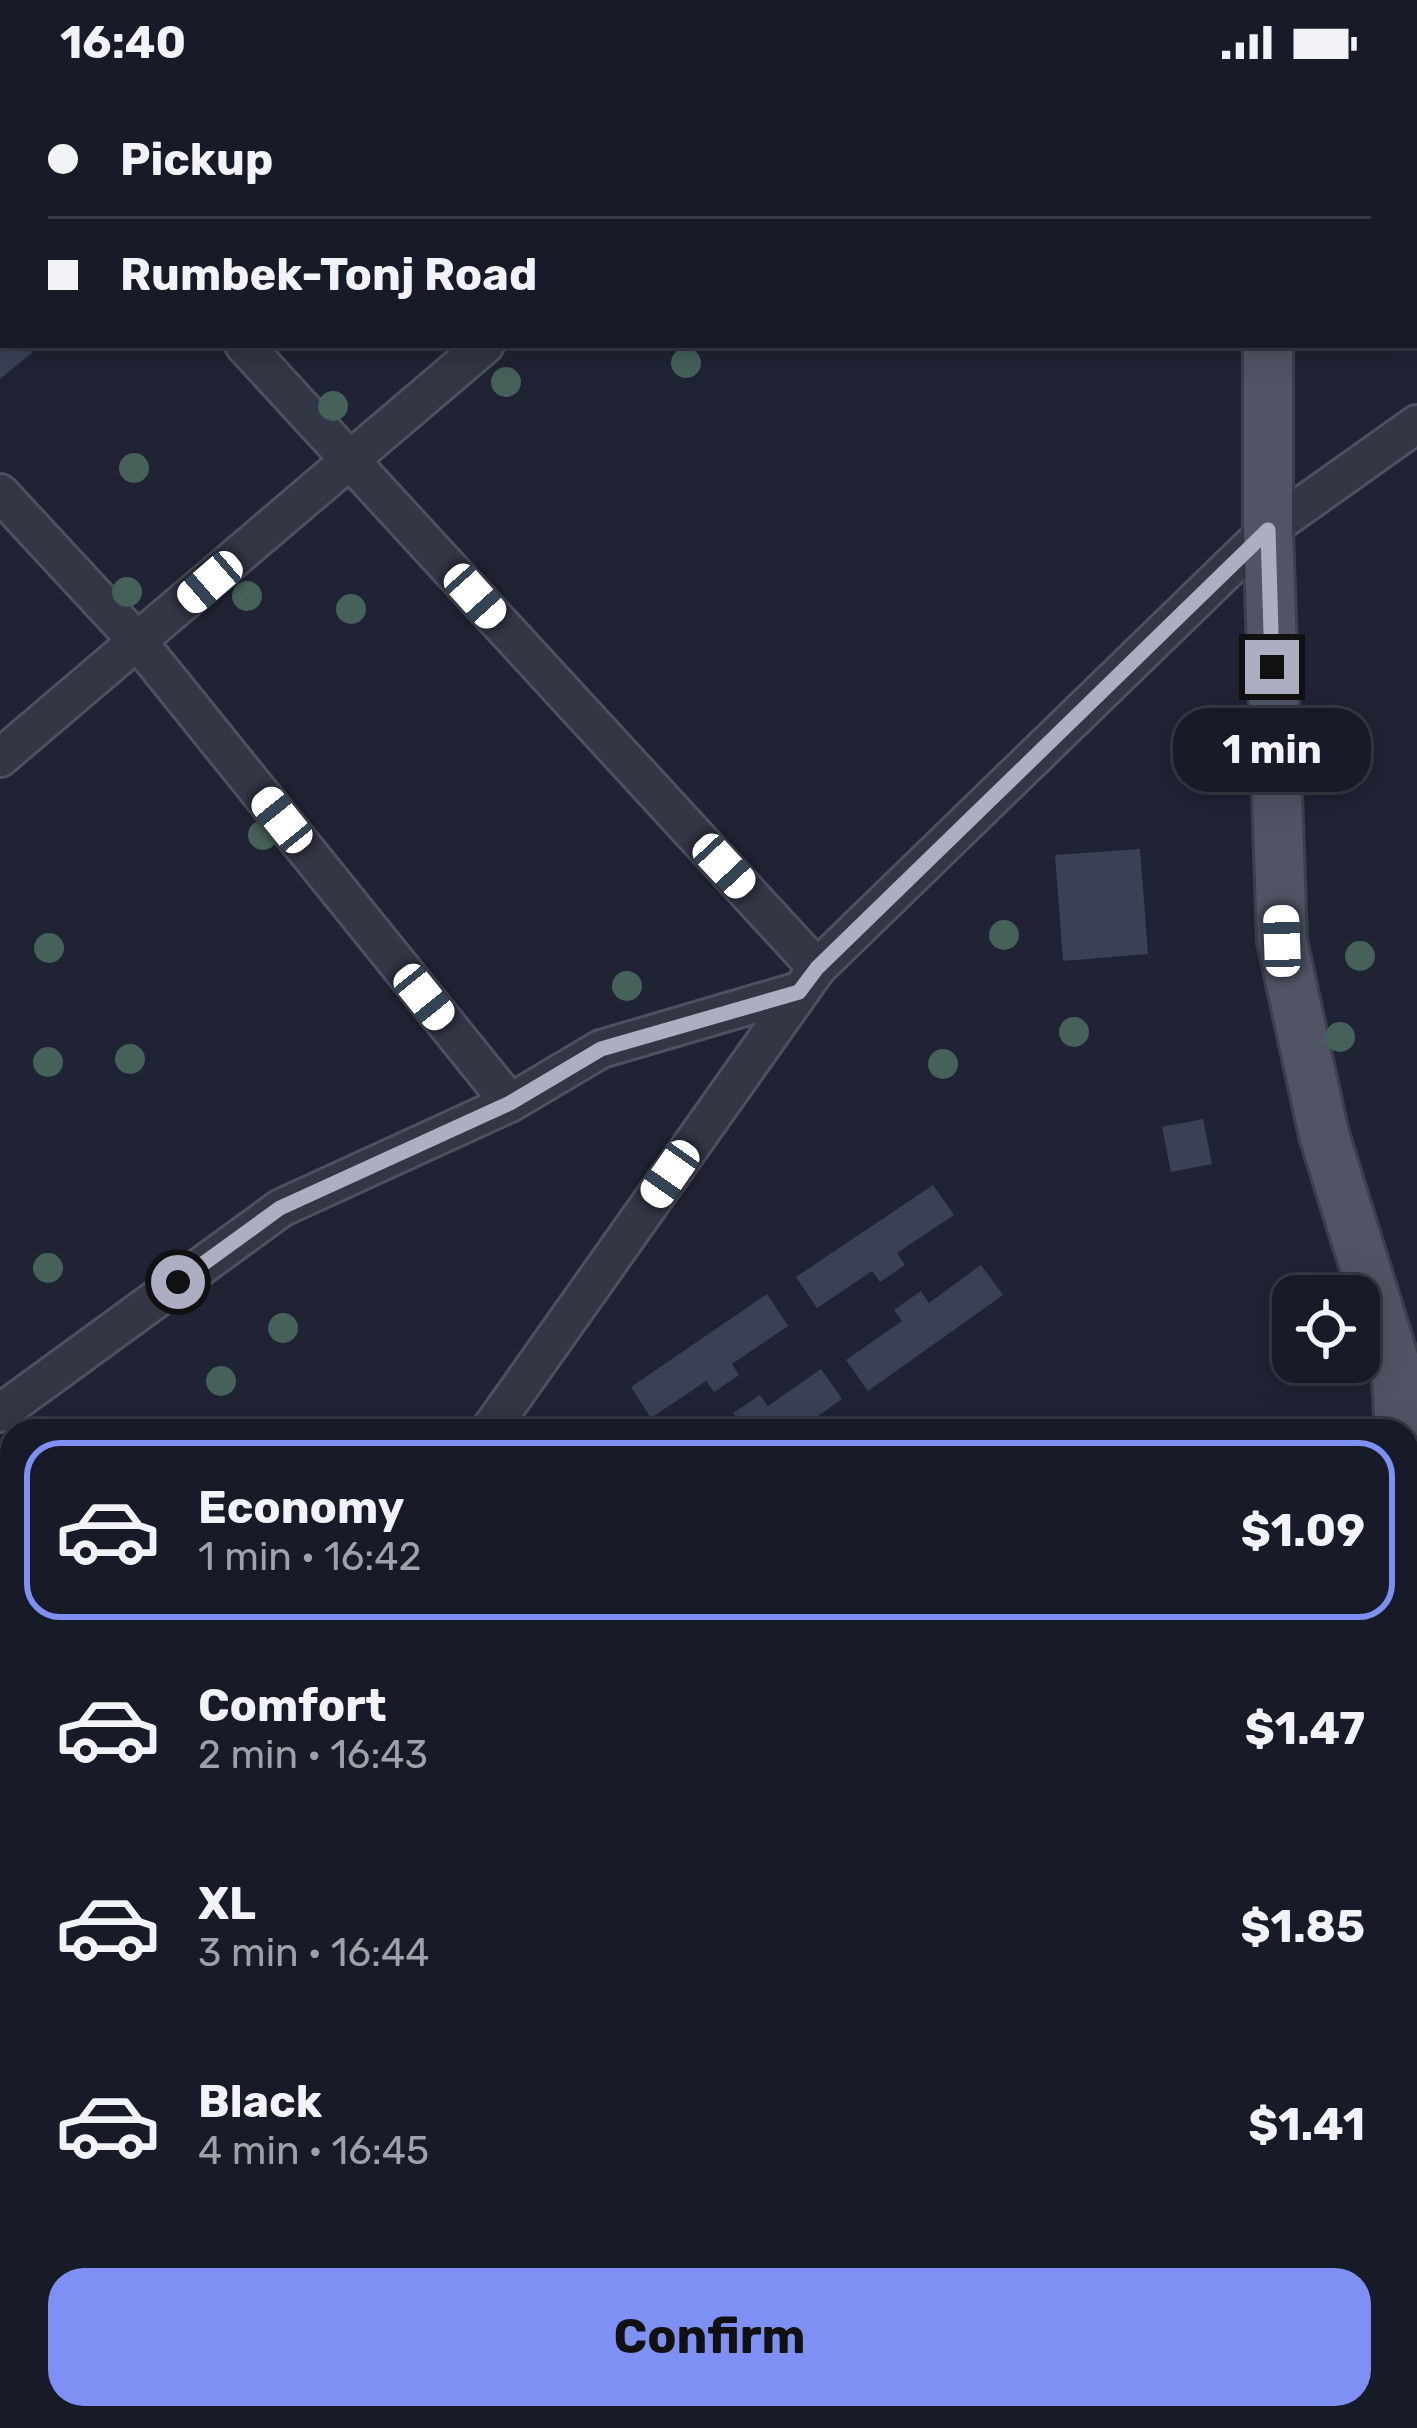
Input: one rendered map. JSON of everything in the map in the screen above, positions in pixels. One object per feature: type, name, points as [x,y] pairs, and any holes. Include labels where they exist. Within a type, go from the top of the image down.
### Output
[{"type":"main road","points":[[1268,348],[1268,530],[1282,941],[1324,1135],[1407,1381],[1402,1419]]},
{"type":"street","points":[[247,348],[808,980]]},
{"type":"street","points":[[0,758],[482,348]]},
{"type":"street","points":[[497,1419],[808,980],[1268,530],[1417,424]]},
{"type":"street","points":[[0,493],[139,643],[510,1103]]},
{"type":"street","points":[[10,1412],[280,1208],[510,1103],[601,1049],[808,980]]},
{"type":"building","points":[[0,348],[28,348],[32,353],[0,379]]},
{"type":"building","points":[[1140,849],[1148,954],[1063,961],[1055,855]]},
{"type":"building","points":[[1203,1119],[1212,1164],[1171,1172],[1162,1127]]},
{"type":"building","points":[[933,1185],[954,1215],[897,1253],[905,1265],[880,1282],[872,1271],[817,1308],[796,1277]]},
{"type":"building","points":[[981,1265],[1003,1295],[868,1391],[846,1360],[902,1321],[894,1310],[921,1291],[929,1303]]},
{"type":"building","points":[[767,1294],[788,1326],[732,1364],[739,1375],[714,1392],[706,1381],[651,1418],[631,1387]]},
{"type":"building","points":[[821,1369],[842,1399],[814,1419],[737,1419],[733,1413],[760,1395],[768,1406]]},
{"type":"route","points":[[178,1282],[280,1208],[510,1103],[601,1049],[799,992],[817,968],[1268,530],[1272,667]]}]
